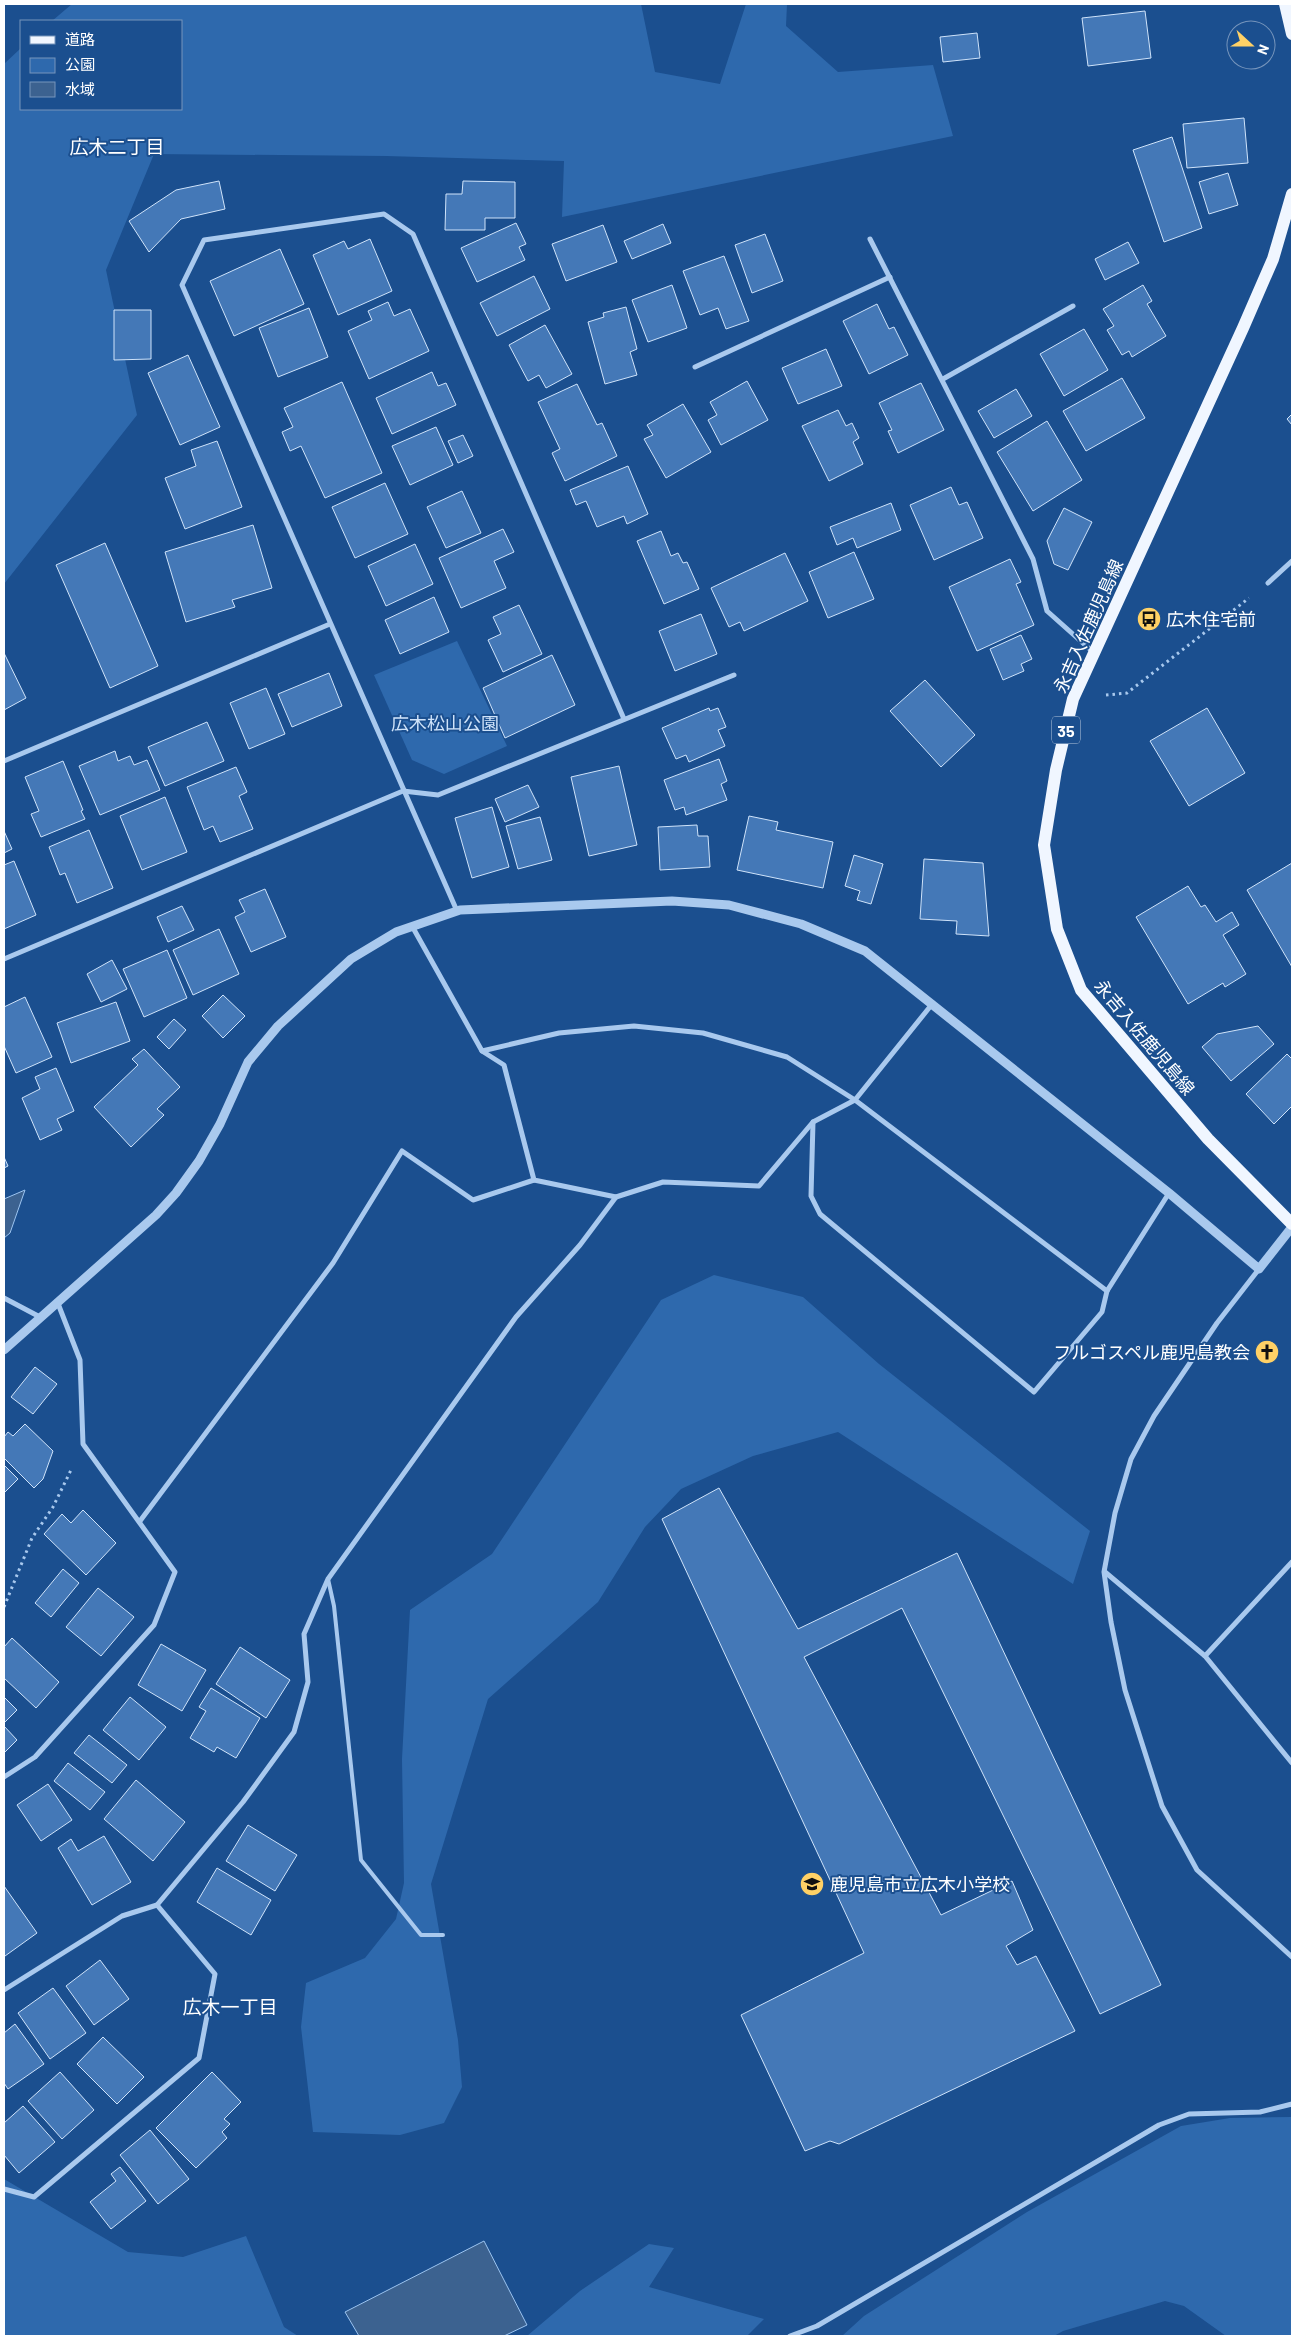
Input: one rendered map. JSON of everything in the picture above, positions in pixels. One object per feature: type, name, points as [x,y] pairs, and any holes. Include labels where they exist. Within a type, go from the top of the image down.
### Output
[{"type":"main road","points":[[1285,4],[1292,34]]},
{"type":"main road","name":"永吉入佐鹿児島線","points":[[1292,194],[1273,259],[1073,699],[1056,770],[1044,845],[1057,930],[1081,990],[1208,1139],[1292,1226]]},
{"type":"street","points":[[457,912],[182,284],[204,240],[384,214],[414,234],[624,719]]},
{"type":"street","points":[[870,239],[943,379],[1033,559],[1047,611],[1093,652]]},
{"type":"street","points":[[695,366],[890,278]]},
{"type":"street","points":[[943,379],[1073,306]]},
{"type":"street","points":[[1268,583],[1292,561]]},
{"type":"street","points":[[4,761],[330,624]]},
{"type":"street","points":[[4,960],[403,791],[438,795],[734,674]]},
{"type":"street","points":[[4,1350],[156,1215],[176,1193],[199,1161],[220,1124],[248,1062],[278,1026],[351,959],[396,932],[457,912],[527,906],[672,901],[729,905],[801,924],[865,951],[933,1003],[1169,1193],[1259,1269]]},
{"type":"street","points":[[412,926],[482,1051],[504,1065],[534,1180]]},
{"type":"street","points":[[140,1521],[333,1263],[402,1151],[473,1200],[534,1180],[616,1197],[663,1182],[759,1186],[812,1122],[855,1100],[933,1003]]},
{"type":"street","points":[[482,1051],[559,1033],[634,1026],[702,1033],[787,1057],[855,1100],[1107,1291]]},
{"type":"street","points":[[812,1122],[811,1196],[820,1214],[1034,1392],[1102,1312],[1107,1291],[1169,1193]]},
{"type":"street","points":[[4,1990],[122,1916],[157,1905],[243,1802],[294,1732],[308,1682],[304,1634],[328,1579],[516,1317],[580,1245],[616,1197]]},
{"type":"street","points":[[1292,1226],[1206,1339],[1154,1416],[1131,1459],[1115,1513],[1104,1572],[1111,1622],[1125,1690],[1162,1806],[1197,1870],[1292,1957]]},
{"type":"street","points":[[4,1298],[40,1317]]},
{"type":"street","points":[[4,1778],[35,1757],[154,1625],[175,1572],[83,1444],[80,1360],[57,1301]]},
{"type":"street","points":[[1205,1656],[1292,1562]]},
{"type":"street","points":[[1104,1572],[1205,1656],[1292,1763]]},
{"type":"street","points":[[4,2189],[34,2197],[199,2058],[215,1974],[157,1905]]},
{"type":"street","points":[[790,2336],[817,2326],[1159,2125],[1189,2114],[1260,2112],[1292,2104]]},
{"type":"lane","points":[[328,1579],[334,1606],[361,1860],[421,1936],[443,1935]]},
{"type":"path","points":[[1073,699],[1127,693],[1268,583]]},
{"type":"path","points":[[4,1607],[32,1538],[53,1507],[83,1444]]},
{"type":"green space","points":[[72,4],[641,4],[655,72],[720,84],[746,4],[787,4],[786,26],[838,72],[933,65],[953,136],[562,217],[564,161],[386,156],[154,154],[106,270],[137,415],[4,584],[4,64],[20,49],[20,110],[182,110],[182,20],[53,20]]},
{"type":"green space","name":"広木松山公園","points":[[457,641],[507,746],[444,774],[412,760],[374,675]]},
{"type":"green space","points":[[714,1275],[803,1297],[879,1364],[1090,1531],[1073,1584],[838,1432],[753,1456],[681,1489],[645,1527],[598,1602],[488,1699],[431,1884],[458,2040],[462,2087],[444,2123],[400,2135],[313,2132],[301,2027],[306,1983],[365,1958],[396,1919],[404,1883],[402,1759],[410,1610],[492,1554],[661,1300]]},
{"type":"green space","points":[[1292,2117],[1292,2336],[1226,2336],[1184,2306],[1165,2301],[1063,2331],[1054,2336],[842,2336],[864,2316],[1027,2212],[1181,2126],[1230,2118]]},
{"type":"green space","points":[[4,2179],[128,2252],[183,2257],[246,2236],[284,2327],[298,2336],[4,2336]]},
{"type":"green space","points":[[649,2244],[674,2248],[649,2287],[764,2319],[747,2336],[527,2336],[580,2291]]},
{"type":"water","points":[[25,1190],[10,1233],[4,1238],[4,1199]]},
{"type":"water","points":[[484,2241],[527,2325],[504,2336],[359,2336],[345,2312]]},
{"type":"building","points":[[1145,11],[1151,58],[1088,66],[1082,18]]},
{"type":"building","points":[[977,33],[980,58],[943,62],[940,37]]},
{"type":"building","points":[[1244,118],[1248,163],[1187,168],[1183,124]]},
{"type":"building","points":[[1172,137],[1202,228],[1164,242],[1133,150]]},
{"type":"building","points":[[1228,173],[1238,205],[1209,214],[1199,182]]},
{"type":"building","points":[[219,181],[225,209],[181,219],[149,252],[129,221],[176,190]]},
{"type":"building","points":[[463,181],[515,182],[515,218],[485,218],[485,230],[445,230],[446,194],[462,194]]},
{"type":"building","points":[[516,223],[526,244],[519,247],[525,260],[477,282],[461,248]]},
{"type":"building","points":[[663,224],[671,243],[632,259],[624,241]]},
{"type":"building","points":[[603,225],[617,262],[566,281],[552,244]]},
{"type":"building","points":[[765,234],[783,281],[752,293],[735,245]]},
{"type":"building","points":[[370,239],[392,291],[338,315],[313,255],[344,241],[348,249]]},
{"type":"building","points":[[1128,242],[1139,263],[1105,280],[1095,259]]},
{"type":"building","points":[[280,249],[304,304],[234,336],[210,281]]},
{"type":"building","points":[[724,256],[749,321],[726,329],[718,308],[700,315],[683,271]]},
{"type":"building","points":[[534,276],[550,309],[497,336],[480,303]]},
{"type":"building","points":[[672,285],[687,328],[648,342],[632,300]]},
{"type":"building","points":[[1143,285],[1152,301],[1147,304],[1166,336],[1132,357],[1129,351],[1122,355],[1107,330],[1114,326],[1103,309]]},
{"type":"building","points":[[388,302],[394,316],[410,309],[429,351],[369,379],[348,331],[372,320],[368,311]]},
{"type":"building","points":[[877,304],[889,329],[894,327],[908,355],[869,374],[843,321]]},
{"type":"building","points":[[626,307],[637,349],[630,352],[637,375],[605,384],[588,322],[604,317],[603,313]]},
{"type":"building","points":[[309,308],[328,357],[278,377],[259,328]]},
{"type":"building","points":[[114,310],[151,310],[151,359],[114,360]]},
{"type":"building","points":[[545,325],[572,374],[546,388],[539,375],[528,381],[509,345]]},
{"type":"building","points":[[1084,329],[1108,370],[1064,396],[1040,354]]},
{"type":"building","points":[[826,349],[842,386],[798,404],[782,368]]},
{"type":"building","points":[[188,355],[220,427],[180,445],[148,373]]},
{"type":"building","points":[[432,372],[438,386],[446,383],[456,405],[392,434],[376,398]]},
{"type":"building","points":[[1122,378],[1145,418],[1086,451],[1063,411]]},
{"type":"building","points":[[747,381],[768,420],[721,445],[708,420],[717,415],[710,402]]},
{"type":"building","points":[[342,382],[382,473],[325,498],[301,446],[290,451],[282,432],[293,427],[284,408]]},
{"type":"building","points":[[921,383],[944,430],[898,453],[888,431],[892,430],[879,403]]},
{"type":"building","points":[[577,384],[597,425],[602,423],[617,456],[565,481],[552,453],[560,449],[538,402]]},
{"type":"building","points":[[1016,389],[1032,416],[994,438],[978,411]]},
{"type":"building","points":[[683,404],[711,452],[666,478],[644,439],[653,435],[647,425]]},
{"type":"building","points":[[838,410],[846,426],[852,423],[859,438],[853,442],[863,464],[829,481],[802,426]]},
{"type":"building","points":[[1292,414],[1292,425],[1287,419]]},
{"type":"building","points":[[1047,421],[1082,480],[1033,511],[997,452]]},
{"type":"building","points":[[436,427],[453,465],[410,485],[392,446]]},
{"type":"building","points":[[463,435],[473,456],[458,463],[448,441]]},
{"type":"building","points":[[217,441],[242,507],[185,529],[165,478],[196,466],[191,450]]},
{"type":"building","points":[[628,466],[648,514],[627,524],[624,516],[597,527],[586,501],[576,505],[570,490]]},
{"type":"building","points":[[385,483],[408,534],[355,558],[332,507]]},
{"type":"building","points":[[951,487],[959,505],[967,502],[983,538],[934,560],[910,505]]},
{"type":"building","points":[[462,491],[481,533],[446,548],[427,507]]},
{"type":"building","points":[[891,503],[901,530],[857,548],[853,538],[837,545],[830,527]]},
{"type":"building","points":[[1064,508],[1092,522],[1068,570],[1054,564],[1047,541]]},
{"type":"building","points":[[253,525],[272,588],[232,600],[235,607],[186,622],[165,552]]},
{"type":"building","points":[[503,529],[514,552],[494,561],[506,588],[461,608],[439,558]]},
{"type":"building","points":[[661,531],[671,556],[678,553],[683,563],[687,562],[699,589],[664,604],[637,541]]},
{"type":"building","points":[[105,543],[158,666],[110,688],[56,565]]},
{"type":"building","points":[[415,544],[433,584],[386,606],[368,566]]},
{"type":"building","points":[[854,552],[874,599],[828,618],[809,572]]},
{"type":"building","points":[[785,553],[808,601],[744,631],[740,622],[729,627],[711,588]]},
{"type":"building","points":[[1010,559],[1021,582],[1016,584],[1034,625],[977,651],[949,587]]},
{"type":"building","points":[[434,597],[449,632],[400,654],[385,620]]},
{"type":"building","points":[[519,605],[542,654],[503,672],[488,640],[501,634],[493,617]]},
{"type":"building","points":[[701,614],[717,654],[675,671],[659,631]]},
{"type":"building","points":[[1021,635],[1032,659],[1021,664],[1024,671],[1003,680],[990,649]]},
{"type":"building","points":[[4,653],[26,698],[4,710]]},
{"type":"building","points":[[552,655],[575,705],[505,738],[483,688]]},
{"type":"building","points":[[329,673],[342,706],[292,727],[278,694]]},
{"type":"building","points":[[925,680],[975,735],[941,767],[890,711]]},
{"type":"building","points":[[266,688],[285,734],[249,749],[230,703]]},
{"type":"building","points":[[709,708],[710,711],[718,708],[726,727],[718,730],[725,746],[689,762],[686,755],[676,759],[662,728]]},
{"type":"building","points":[[1207,708],[1245,773],[1189,806],[1150,741]]},
{"type":"building","points":[[207,722],[224,761],[165,786],[148,747]]},
{"type":"building","points":[[115,751],[118,761],[130,756],[134,765],[147,760],[160,790],[100,815],[79,766]]},
{"type":"building","points":[[719,759],[727,781],[721,784],[727,800],[686,815],[684,807],[675,810],[664,780]]},
{"type":"building","points":[[63,761],[85,819],[41,837],[31,814],[39,811],[25,777]]},
{"type":"building","points":[[619,766],[637,845],[589,856],[571,777]]},
{"type":"building","points":[[236,767],[247,792],[239,796],[253,829],[220,842],[213,826],[204,830],[187,787]]},
{"type":"building","points":[[528,785],[539,807],[505,822],[495,799]]},
{"type":"building","points":[[165,797],[187,852],[142,870],[120,816]]},
{"type":"building","points":[[492,807],[509,867],[472,878],[455,818]]},
{"type":"building","points":[[749,816],[778,822],[776,830],[833,842],[823,888],[737,870]]},
{"type":"building","points":[[540,817],[552,860],[518,869],[506,826]]},
{"type":"building","points":[[697,825],[698,836],[708,836],[710,867],[660,870],[658,827]]},
{"type":"building","points":[[89,830],[113,888],[77,903],[65,873],[60,875],[49,847]]},
{"type":"building","points":[[4,831],[12,849],[4,853]]},
{"type":"building","points":[[854,855],[883,864],[871,904],[857,900],[860,891],[845,886]]},
{"type":"building","points":[[924,859],[983,863],[989,936],[956,934],[957,921],[920,919]]},
{"type":"building","points":[[14,861],[36,915],[4,929],[4,865]]},
{"type":"building","points":[[1292,863],[1292,967],[1247,890]]},
{"type":"building","points":[[1188,886],[1201,907],[1205,905],[1216,922],[1232,912],[1239,925],[1223,935],[1246,974],[1225,987],[1223,983],[1188,1004],[1136,917]]},
{"type":"building","points":[[265,889],[286,937],[251,952],[235,917],[245,912],[239,900]]},
{"type":"building","points":[[182,906],[194,930],[168,942],[157,917]]},
{"type":"building","points":[[219,929],[239,974],[193,995],[173,950]]},
{"type":"building","points":[[167,950],[187,998],[144,1017],[123,969]]},
{"type":"building","points":[[112,960],[127,989],[101,1002],[87,974]]},
{"type":"building","points":[[223,995],[245,1016],[223,1038],[202,1016]]},
{"type":"building","points":[[25,997],[52,1057],[16,1073],[4,1046],[4,1007]]},
{"type":"building","points":[[116,1002],[130,1041],[71,1063],[57,1023]]},
{"type":"building","points":[[174,1019],[186,1030],[169,1049],[157,1037]]},
{"type":"building","points":[[1258,1026],[1274,1044],[1231,1081],[1202,1047],[1217,1034]]},
{"type":"building","points":[[144,1049],[180,1087],[157,1109],[164,1115],[131,1147],[94,1107],[138,1065],[132,1059]]},
{"type":"building","points":[[1287,1054],[1292,1059],[1292,1106],[1274,1124],[1246,1094]]},
{"type":"building","points":[[56,1068],[74,1111],[57,1119],[62,1130],[40,1140],[22,1098],[40,1089],[35,1077]]},
{"type":"building","points":[[4,1157],[8,1166],[4,1168]]},
{"type":"building","points":[[35,1367],[57,1384],[33,1414],[11,1397]]},
{"type":"building","points":[[25,1424],[53,1451],[43,1479],[34,1488],[4,1458],[4,1437],[8,1432],[13,1436]]},
{"type":"building","points":[[4,1465],[18,1479],[4,1493]]},
{"type":"building","points":[[719,1488],[798,1629],[957,1553],[1161,1985],[1100,2014],[902,1608],[804,1657],[941,1915],[1012,1881],[1033,1930],[1006,1946],[1017,1965],[1036,1956],[1075,2031],[839,2144],[830,2141],[805,2151],[741,2015],[864,1953],[662,1519]]},
{"type":"building","points":[[83,1510],[116,1543],[86,1575],[44,1534],[62,1514],[71,1523]]},
{"type":"building","points":[[63,1569],[79,1583],[51,1617],[35,1603]]},
{"type":"building","points":[[98,1588],[134,1617],[101,1656],[66,1627]]},
{"type":"building","points":[[12,1638],[59,1682],[36,1708],[4,1678],[4,1647]]},
{"type":"building","points":[[161,1644],[206,1670],[182,1711],[138,1685]]},
{"type":"building","points":[[240,1647],[290,1680],[266,1718],[216,1684]]},
{"type":"building","points":[[211,1688],[260,1718],[236,1758],[217,1747],[214,1752],[190,1738],[206,1711],[199,1707]]},
{"type":"building","points":[[4,1697],[17,1710],[4,1723]]},
{"type":"building","points":[[130,1697],[166,1727],[139,1760],[103,1730]]},
{"type":"building","points":[[4,1726],[17,1740],[4,1753]]},
{"type":"building","points":[[89,1735],[127,1765],[112,1783],[74,1753]]},
{"type":"building","points":[[68,1763],[105,1792],[90,1810],[54,1781]]},
{"type":"building","points":[[136,1780],[185,1822],[153,1861],[104,1819]]},
{"type":"building","points":[[48,1784],[72,1820],[41,1841],[17,1805]]},
{"type":"building","points":[[248,1825],[297,1855],[275,1891],[226,1861]]},
{"type":"building","points":[[104,1836],[131,1882],[92,1905],[58,1848],[71,1839],[78,1851]]},
{"type":"building","points":[[217,1868],[271,1900],[251,1935],[197,1902]]},
{"type":"building","points":[[4,1886],[37,1933],[5,1956],[4,1955]]},
{"type":"building","points":[[100,1960],[129,1999],[94,2025],[66,1986]]},
{"type":"building","points":[[53,1988],[86,2033],[50,2059],[18,2013]]},
{"type":"building","points":[[15,2024],[44,2064],[8,2089],[4,2083],[4,2033]]},
{"type":"building","points":[[103,2037],[144,2077],[117,2104],[77,2064]]},
{"type":"building","points":[[60,2072],[94,2110],[62,2139],[28,2101]]},
{"type":"building","points":[[212,2072],[241,2102],[224,2119],[230,2124],[222,2132],[227,2138],[196,2168],[156,2128]]},
{"type":"building","points":[[23,2106],[55,2142],[19,2173],[4,2155],[4,2123]]},
{"type":"building","points":[[150,2130],[189,2179],[158,2204],[120,2155]]},
{"type":"building","points":[[120,2167],[146,2201],[111,2229],[90,2202],[116,2181],[111,2174]]},
{"type":"place","name":"広木住宅前","points":[[1149,619]]},
{"type":"place","name":"フルゴスペル鹿児島教会","points":[[1267,1352]]},
{"type":"place","name":"鹿児島市立広木小学校","points":[[812,1884]]},
{"type":"district","name":"広木二丁目","points":[[117,146]]},
{"type":"district","name":"広木一丁目","points":[[230,2006]]}]
